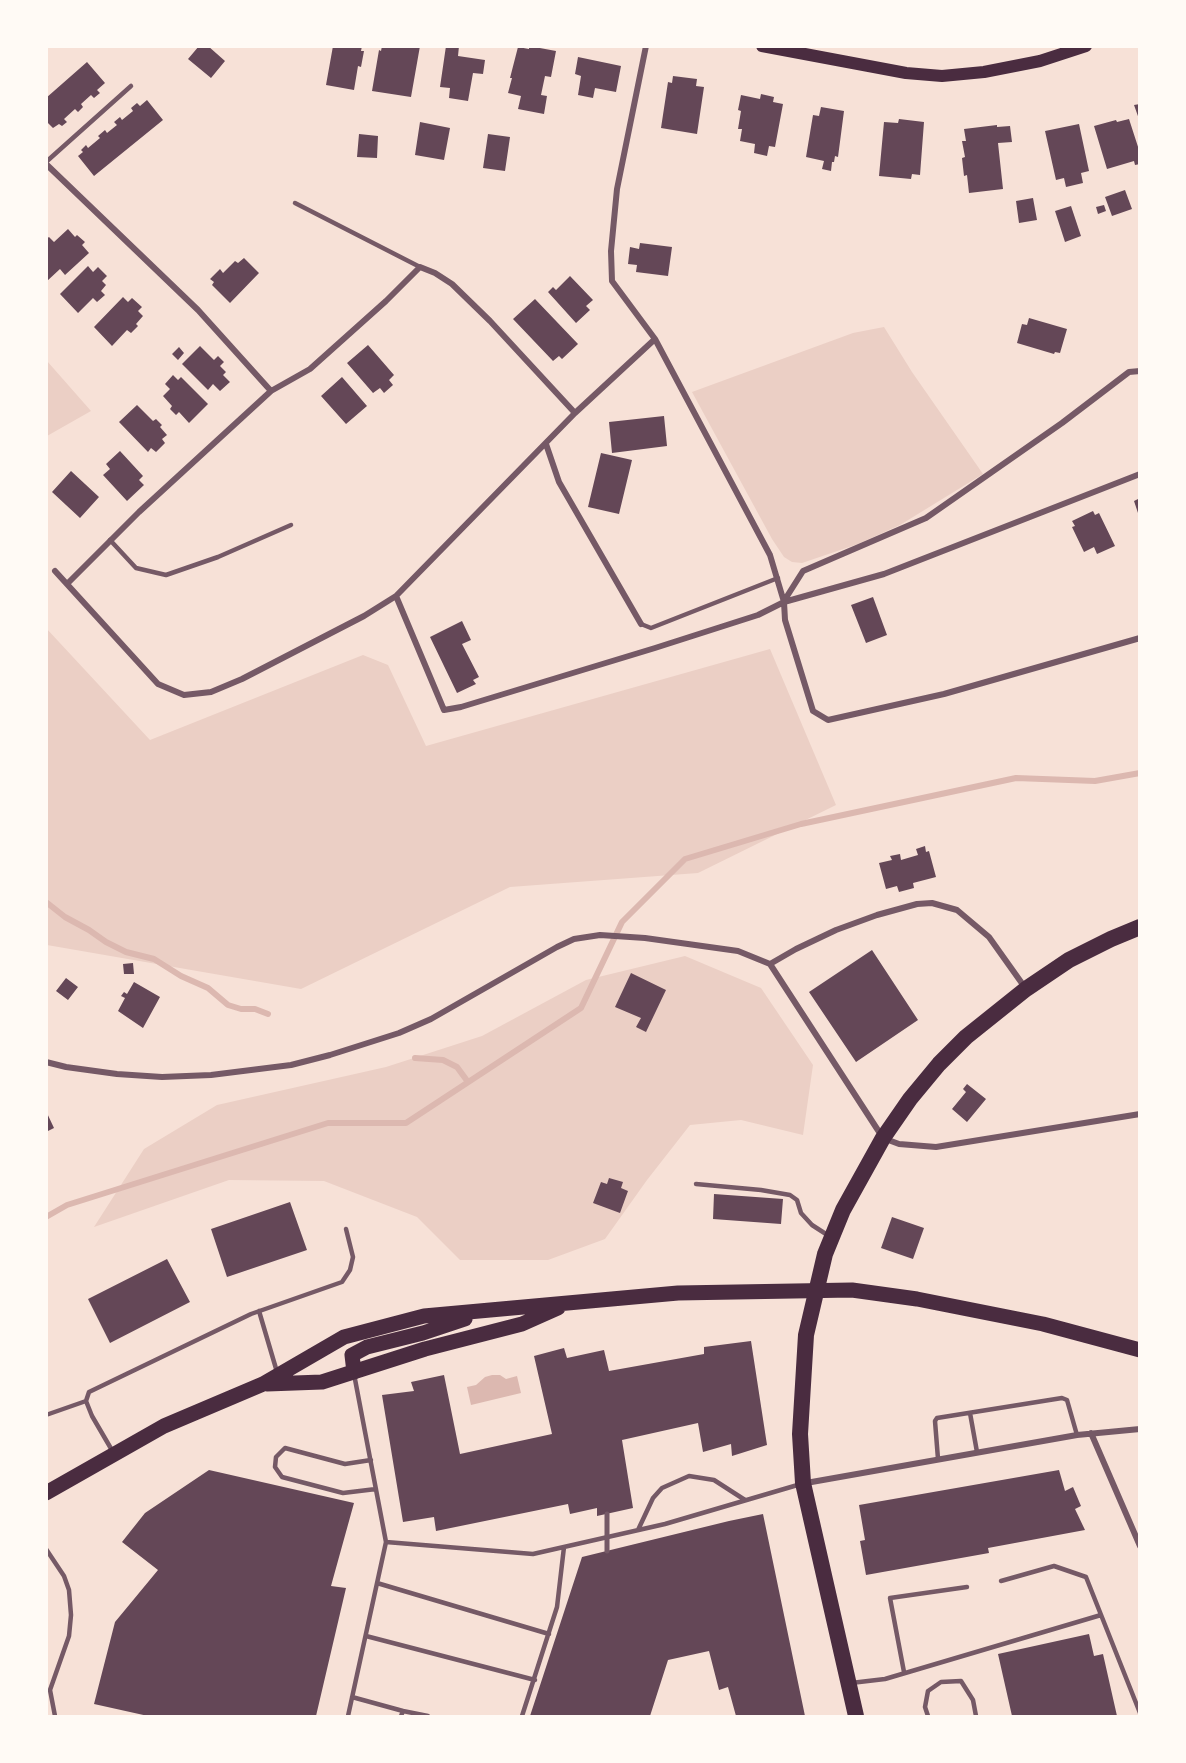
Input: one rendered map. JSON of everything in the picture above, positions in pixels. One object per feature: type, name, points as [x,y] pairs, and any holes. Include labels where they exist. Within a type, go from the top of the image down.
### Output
[{"type":"highway","points":[[856,1716],[803,1484],[800,1434],[806,1335],[825,1254],[843,1210],[883,1138],[910,1099],[939,1064],[966,1037],[1026,989],[1069,960],[1140,927]]},
{"type":"main road","points":[[762,46],[906,74],[942,76],[984,72],[1018,65],[1086,46]]},
{"type":"main road","points":[[46,1493],[164,1426],[279,1379],[345,1337],[424,1316],[678,1293],[780,1289],[852,1290],[917,1299],[1043,1324],[1140,1350]]},
{"type":"main road","points":[[279,1379],[322,1382],[425,1349],[522,1324],[572,1302]]},
{"type":"main road","points":[[354,1372],[352,1355],[367,1347],[423,1333],[488,1311]]},
{"type":"street","points":[[646,46],[617,189],[611,251],[612,281],[655,339],[770,555],[784,602],[785,620],[813,711],[828,720],[944,694],[1140,638]]},
{"type":"street","points":[[46,163],[198,310],[271,391]]},
{"type":"street","points":[[68,583],[110,540],[271,391],[310,369],[420,267],[452,284],[576,413]]},
{"type":"street","points":[[55,571],[158,684],[184,695],[211,692],[242,679],[364,616],[396,596],[576,413],[655,339]]},
{"type":"street","points":[[784,602],[803,572],[926,518],[1062,423],[1129,372],[1140,371]]},
{"type":"street","points":[[546,444],[559,482],[641,624]]},
{"type":"street","points":[[396,596],[444,710],[461,707],[758,615],[784,602],[884,574],[1140,474]]},
{"type":"street","points":[[770,964],[836,930],[917,904],[933,903],[957,909],[989,937],[1026,989]]},
{"type":"street","points":[[46,1062],[66,1068],[162,1077],[211,1075],[291,1065],[399,1033],[430,1019],[557,947],[574,939],[600,935],[645,938],[738,951],[770,964],[883,1138],[900,1144],[936,1148],[1140,1114]]},
{"type":"street","points":[[803,1484],[1077,1435],[1140,1429]]},
{"type":"street","points":[[1091,1433],[1140,1546]]},
{"type":"street","points":[[607,1514],[607,1551]]},
{"type":"lane","points":[[46,163],[131,86]]},
{"type":"lane","points":[[295,203],[420,267]]},
{"type":"lane","points":[[110,540],[136,568],[166,575],[218,557],[291,525]]},
{"type":"lane","points":[[641,624],[651,628],[778,578]]},
{"type":"lane","points":[[696,1184],[790,1195],[797,1200],[801,1213],[812,1225],[832,1237]]},
{"type":"lane","points":[[114,1454],[92,1416],[86,1401],[89,1392],[259,1311],[342,1282],[350,1270],[353,1257],[346,1229]]},
{"type":"lane","points":[[259,1311],[279,1379]]},
{"type":"lane","points":[[348,1716],[386,1542],[354,1372]]},
{"type":"lane","points":[[938,1459],[935,1421],[937,1418],[1062,1398],[1067,1400],[1077,1435]]},
{"type":"lane","points":[[46,1415],[86,1401]]},
{"type":"lane","points":[[970,1413],[977,1452]]},
{"type":"lane","points":[[371,1460],[345,1464],[285,1448],[276,1457],[275,1467],[282,1478],[332,1491],[343,1493],[376,1489]]},
{"type":"lane","points":[[638,1530],[653,1498],[662,1488],[689,1476],[714,1480],[746,1500]]},
{"type":"lane","points":[[386,1542],[532,1554],[638,1530],[803,1484]]},
{"type":"lane","points":[[522,1716],[557,1607],[564,1547]]},
{"type":"lane","points":[[46,1549],[64,1576],[69,1590],[71,1615],[69,1636],[48,1691],[55,1716]]},
{"type":"lane","points":[[1001,1581],[1054,1566],[1086,1577],[1140,1713]]},
{"type":"lane","points":[[377,1583],[549,1634]]},
{"type":"lane","points":[[904,1672],[890,1598],[968,1587]]},
{"type":"lane","points":[[848,1683],[885,1679],[1101,1615]]},
{"type":"lane","points":[[366,1636],[535,1680]]},
{"type":"lane","points":[[928,1716],[925,1707],[928,1691],[941,1682],[960,1681],[973,1700],[976,1716]]},
{"type":"lane","points":[[352,1697],[402,1713],[428,1716]]},
{"type":"shaded area","points":[[884,327],[912,372],[983,474],[900,525],[858,544],[802,563],[792,562],[784,557],[772,539],[692,392],[853,333]]},
{"type":"shaded area","points":[[47,361],[91,411],[46,436]]},
{"type":"shaded area","points":[[46,628],[150,740],[363,655],[388,665],[426,746],[770,649],[836,805],[698,873],[510,887],[301,989],[47,945]]},
{"type":"shaded area","points":[[685,956],[761,988],[813,1065],[803,1135],[741,1120],[690,1125],[605,1239],[548,1260],[460,1260],[417,1217],[324,1181],[229,1180],[94,1227],[144,1149],[217,1105],[386,1067],[482,1036],[586,980]]},
{"type":"shaded area","points":[[500,1375],[506,1379],[517,1376],[521,1393],[471,1405],[467,1387],[476,1385],[485,1377]]},
{"type":"building","points":[[199,46],[208,46],[225,61],[211,78],[188,59]]},
{"type":"building","points":[[333,46],[362,46],[361,51],[364,51],[361,67],[358,66],[354,90],[326,85]]},
{"type":"building","points":[[382,46],[420,46],[411,97],[372,91],[379,50],[381,51]]},
{"type":"building","points":[[446,46],[459,46],[458,56],[485,60],[483,74],[473,73],[468,101],[449,98],[450,88],[440,87]]},
{"type":"building","points":[[529,46],[556,51],[551,77],[545,76],[541,95],[547,96],[544,114],[518,109],[521,96],[508,93],[518,47],[529,49]]},
{"type":"building","points":[[578,57],[621,66],[616,92],[595,88],[593,98],[578,95],[581,76],[575,74]]},
{"type":"building","points":[[87,62],[105,83],[97,90],[100,93],[94,98],[91,95],[81,104],[83,107],[78,112],[75,109],[64,119],[67,122],[62,126],[59,124],[53,128],[46,121],[46,98]]},
{"type":"building","points":[[673,76],[697,79],[696,86],[704,87],[697,134],[661,128],[668,82],[672,83]]},
{"type":"building","points":[[761,94],[774,97],[773,102],[783,104],[775,147],[769,146],[767,156],[754,153],[755,144],[740,141],[742,129],[738,129],[741,95],[760,99]]},
{"type":"building","points":[[147,100],[163,120],[94,176],[78,156],[83,152],[81,150],[86,145],[88,148],[100,138],[98,136],[105,130],[107,133],[117,125],[114,122],[120,117],[122,120],[133,111],[131,108],[137,103],[140,106]]},
{"type":"building","points":[[1140,104],[1140,119],[1139,119],[1134,105]]},
{"type":"building","points":[[821,107],[844,111],[838,157],[835,156],[832,162],[831,171],[822,169],[824,161],[806,157],[813,115],[819,116]]},
{"type":"building","points":[[899,119],[924,122],[920,175],[912,174],[911,179],[879,176],[884,122],[898,123]]},
{"type":"building","points":[[1129,119],[1140,153],[1140,164],[1135,165],[1134,161],[1107,169],[1094,126]]},
{"type":"building","points":[[420,122],[450,128],[444,160],[415,155]]},
{"type":"building","points":[[1079,124],[1089,171],[1081,173],[1083,183],[1066,187],[1064,178],[1056,180],[1045,131]]},
{"type":"building","points":[[997,125],[997,127],[1010,126],[1012,142],[998,143],[1003,189],[969,193],[962,158],[965,157],[962,141],[966,141],[964,129]]},
{"type":"building","points":[[359,134],[378,136],[377,158],[357,157]]},
{"type":"building","points":[[488,134],[510,137],[505,171],[483,168]]},
{"type":"building","points":[[1125,190],[1132,209],[1112,216],[1105,197]]},
{"type":"building","points":[[1033,198],[1037,220],[1019,223],[1016,201]]},
{"type":"building","points":[[1104,205],[1106,211],[1098,214],[1096,207]]},
{"type":"building","points":[[1071,206],[1081,236],[1065,242],[1055,211]]},
{"type":"building","points":[[68,229],[75,237],[77,235],[85,242],[82,245],[89,253],[65,275],[60,269],[46,282],[46,239],[49,237],[54,242]]},
{"type":"building","points":[[640,243],[672,247],[668,276],[636,272],[637,265],[628,264],[630,247],[639,249]]},
{"type":"building","points":[[244,258],[259,273],[230,303],[212,285],[214,282],[210,279],[220,269],[223,273],[235,261],[238,263]]},
{"type":"building","points":[[88,266],[93,272],[98,267],[107,276],[102,281],[106,285],[101,291],[105,295],[97,302],[93,298],[78,313],[60,294]]},
{"type":"building","points":[[570,276],[593,300],[586,306],[590,310],[576,323],[548,292],[553,287],[556,290]]},
{"type":"building","points":[[123,297],[128,302],[132,298],[142,307],[138,311],[143,316],[131,333],[127,330],[112,346],[94,327]]},
{"type":"building","points":[[535,299],[578,344],[562,359],[559,356],[553,361],[513,319]]},
{"type":"building","points":[[1029,318],[1067,329],[1060,353],[1055,352],[1054,354],[1017,343],[1022,324],[1027,325]]},
{"type":"building","points":[[368,345],[394,375],[389,380],[393,385],[384,393],[380,388],[373,393],[347,363]]},
{"type":"building","points":[[200,346],[214,360],[218,356],[224,362],[220,366],[226,372],[223,375],[230,382],[220,391],[213,384],[208,390],[182,364]]},
{"type":"building","points":[[179,347],[184,353],[178,360],[172,354]]},
{"type":"building","points":[[173,375],[178,380],[181,377],[208,404],[189,423],[179,412],[176,415],[170,409],[172,406],[163,396],[170,389],[165,384]]},
{"type":"building","points":[[342,377],[367,406],[346,424],[321,396]]},
{"type":"building","points":[[137,405],[153,421],[156,419],[162,425],[160,427],[167,435],[162,439],[165,443],[156,452],[151,448],[148,452],[119,422]]},
{"type":"building","points":[[664,416],[667,446],[612,453],[609,422]]},
{"type":"building","points":[[120,451],[143,476],[139,480],[144,485],[127,501],[103,475],[110,469],[106,464]]},
{"type":"building","points":[[601,453],[632,460],[619,514],[588,507]]},
{"type":"building","points":[[71,471],[99,497],[80,518],[52,492]]},
{"type":"building","points":[[1140,498],[1140,516],[1139,516],[1134,501]]},
{"type":"building","points":[[1093,511],[1095,515],[1099,513],[1115,546],[1097,554],[1094,547],[1084,552],[1072,527],[1075,526],[1072,521]]},
{"type":"building","points":[[873,597],[887,635],[866,643],[851,605]]},
{"type":"building","points":[[462,621],[471,640],[462,644],[479,677],[473,680],[476,684],[457,693],[430,637]]},
{"type":"building","points":[[925,846],[926,852],[929,851],[936,877],[913,883],[914,888],[899,892],[897,886],[886,889],[879,863],[892,860],[890,856],[900,854],[901,860],[918,855],[916,849]]},
{"type":"building","points":[[872,950],[918,1020],[856,1062],[809,992]]},
{"type":"building","points":[[133,963],[134,974],[124,974],[123,964]]},
{"type":"building","points":[[631,973],[666,990],[646,1032],[636,1027],[641,1018],[615,1007]]},
{"type":"building","points":[[66,978],[78,987],[68,1000],[56,991]]},
{"type":"building","points":[[134,982],[160,997],[143,1028],[118,1011],[125,998],[121,996],[124,992],[127,994]]},
{"type":"building","points":[[967,1084],[986,1099],[967,1122],[952,1109],[966,1092],[963,1089]]},
{"type":"building","points":[[46,1111],[54,1128],[46,1132]]},
{"type":"building","points":[[609,1178],[623,1182],[621,1188],[628,1191],[620,1213],[593,1203],[601,1182],[607,1184]]},
{"type":"building","points":[[714,1194],[783,1199],[781,1224],[713,1219]]},
{"type":"building","points":[[290,1202],[307,1250],[227,1277],[211,1229]]},
{"type":"building","points":[[892,1217],[924,1228],[913,1259],[881,1248]]},
{"type":"building","points":[[167,1259],[190,1302],[110,1343],[88,1299]]},
{"type":"building","points":[[751,1341],[767,1445],[732,1456],[731,1444],[703,1452],[698,1423],[622,1440],[633,1508],[597,1516],[597,1508],[570,1514],[568,1504],[436,1531],[434,1517],[403,1522],[382,1395],[414,1391],[411,1382],[444,1375],[460,1454],[552,1434],[534,1356],[564,1348],[567,1358],[604,1350],[609,1371],[704,1354],[704,1347]]},
{"type":"building","points":[[209,1470],[354,1503],[331,1586],[346,1588],[316,1716],[148,1716],[94,1704],[115,1622],[158,1570],[122,1542],[145,1513]]},
{"type":"building","points":[[1059,1470],[1065,1491],[1073,1487],[1081,1506],[1075,1509],[1085,1530],[988,1548],[989,1553],[866,1575],[860,1541],[865,1540],[859,1505]]},
{"type":"building","points":[[763,1514],[805,1716],[736,1716],[728,1687],[719,1690],[709,1651],[668,1660],[650,1716],[530,1716],[582,1557]]},
{"type":"building","points":[[1089,1634],[1094,1656],[1103,1654],[1117,1716],[1012,1716],[998,1654]]},
{"type":"waterway","points":[[46,1217],[67,1205],[328,1123],[406,1123],[581,1008],[622,922],[685,859],[801,824],[1016,778],[1095,781],[1140,773]]},
{"type":"waterway","points":[[46,902],[65,917],[106,942],[126,952],[154,959],[181,976],[208,988],[228,1005],[241,1009],[255,1009],[268,1014]]},
{"type":"waterway","points":[[415,1058],[443,1060],[457,1067],[468,1082]]}]
